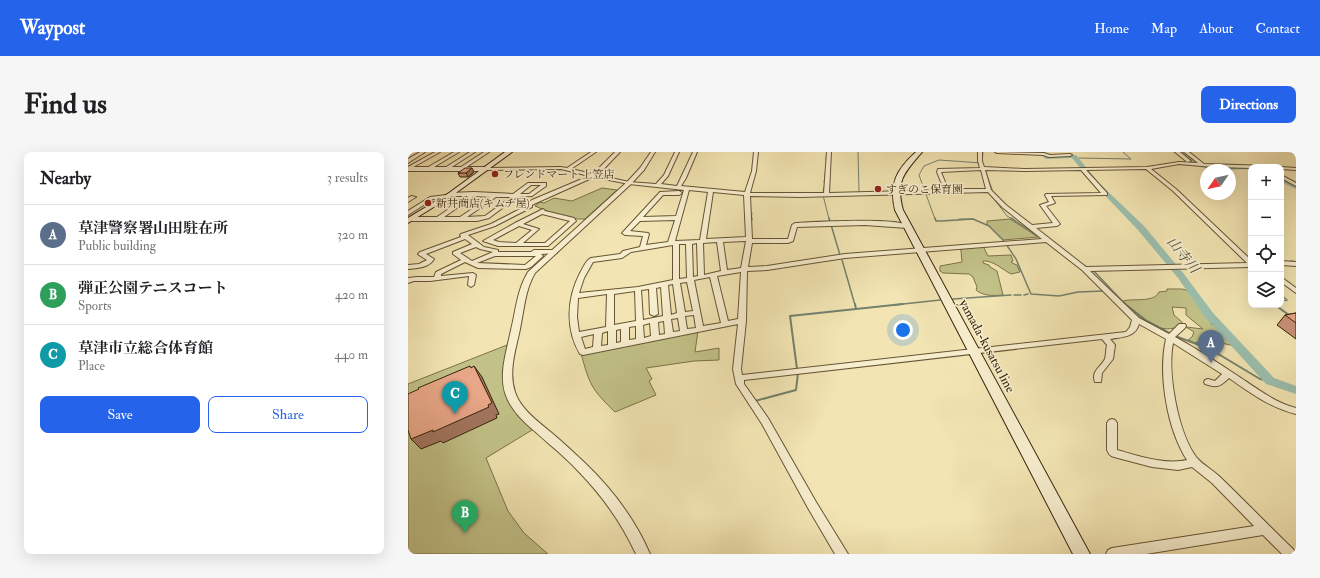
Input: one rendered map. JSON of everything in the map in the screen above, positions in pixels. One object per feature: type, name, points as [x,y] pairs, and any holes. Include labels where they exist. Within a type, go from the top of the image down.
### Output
[{"type":"main road","points":[[409,218],[449,195],[509,152]]},
{"type":"main road","name":"yamada-kusatsu line","points":[[919,152],[908,162],[900,175],[896,193],[899,210],[1082,554]]},
{"type":"street","points":[[408,161],[423,152]]},
{"type":"street","points":[[408,169],[438,152]]},
{"type":"street","points":[[427,169],[457,152]]},
{"type":"street","points":[[445,169],[473,152]]},
{"type":"street","points":[[460,169],[487,152]]},
{"type":"street","points":[[568,169],[594,152]]},
{"type":"street","points":[[555,252],[491,251],[477,245],[463,235],[502,221],[528,206],[578,184],[601,170],[606,162],[617,152]]},
{"type":"street","points":[[643,554],[614,502],[563,449],[521,411],[513,401],[510,392],[508,369],[523,289],[532,272],[630,183],[642,169],[653,152]]},
{"type":"street","points":[[657,186],[666,176],[677,152]]},
{"type":"street","points":[[678,188],[695,152]]},
{"type":"street","points":[[756,152],[754,171],[747,194],[748,240],[744,269],[742,321],[737,370],[738,378],[740,384],[765,421],[818,515],[842,554]]},
{"type":"street","points":[[826,194],[829,152]]},
{"type":"street","points":[[980,152],[980,161],[990,190],[1004,206],[1084,269],[1136,320],[1170,338],[1260,395],[1284,408],[1296,411]]},
{"type":"street","points":[[996,152],[1044,154],[1049,156],[1070,155]]},
{"type":"street","points":[[1177,152],[1192,164],[1199,167],[1209,169],[1248,169]]},
{"type":"street","points":[[1186,152],[1202,164]]},
{"type":"street","points":[[555,168],[566,161]]},
{"type":"street","points":[[951,191],[943,182],[939,171],[962,173],[983,169],[1024,170],[1147,168],[1179,163],[1200,165]]},
{"type":"street","points":[[1236,166],[1248,166]]},
{"type":"street","points":[[1147,168],[1166,181],[1204,216],[1232,247],[1248,261]]},
{"type":"street","points":[[1284,168],[1296,169]]},
{"type":"street","points":[[408,169],[568,169],[630,183],[678,188],[686,191]]},
{"type":"street","points":[[1030,227],[1058,224],[1043,207],[1044,205],[1052,203],[1048,195],[1105,194],[1082,169]]},
{"type":"street","points":[[1284,178],[1296,185]]},
{"type":"street","points":[[1284,183],[1296,190]]},
{"type":"street","points":[[409,218],[477,219],[488,217],[515,196],[530,184],[544,184],[544,186],[530,195],[515,196],[494,196],[474,194],[449,195]]},
{"type":"street","points":[[642,249],[646,234],[625,233],[662,193],[711,191],[747,194],[826,194],[990,190]]},
{"type":"street","points":[[684,332],[676,281],[673,243],[678,218],[686,191]]},
{"type":"street","points":[[701,277],[701,242],[711,191]]},
{"type":"street","points":[[438,219],[474,194]]},
{"type":"street","points":[[408,197],[413,196],[408,200]]},
{"type":"street","points":[[461,219],[494,196]]},
{"type":"street","points":[[470,285],[473,275],[471,274],[436,278],[438,273],[469,262],[494,254],[540,256],[526,267],[478,266],[469,262],[455,253],[488,240],[542,212],[572,219],[573,221],[546,245],[498,244],[488,240]]},
{"type":"street","points":[[637,220],[678,218]]},
{"type":"street","points":[[502,221],[536,229],[518,244]]},
{"type":"street","points":[[742,321],[584,352],[579,346],[574,329],[574,296],[582,271],[591,260],[622,256],[625,252],[673,243],[748,240],[788,241],[791,240],[795,225],[878,222],[907,226]]},
{"type":"street","points":[[408,267],[420,266],[430,261],[431,259],[421,254],[422,253],[466,237]]},
{"type":"street","points":[[574,296],[638,289],[744,269],[767,268],[846,256],[919,249],[1048,240]]},
{"type":"street","points":[[720,241],[724,273]]},
{"type":"street","points":[[689,242],[690,279],[700,329]]},
{"type":"street","points":[[1284,263],[1296,264]]},
{"type":"street","points":[[1084,269],[1248,264]]},
{"type":"street","points":[[713,275],[725,324]]},
{"type":"street","points":[[408,281],[415,278],[427,280],[433,279]]},
{"type":"street","points":[[1284,281],[1296,291]]},
{"type":"street","points":[[664,284],[669,335]]},
{"type":"street","points":[[652,286],[655,338]]},
{"type":"street","points":[[638,289],[640,341]]},
{"type":"street","points":[[612,292],[612,346]]},
{"type":"street","points":[[576,336],[625,326],[640,320],[654,317],[682,315],[697,312]]},
{"type":"street","points":[[738,378],[974,350],[1128,334],[1134,328],[1136,320]]},
{"type":"street","points":[[625,326],[625,343]]},
{"type":"street","points":[[1182,326],[1170,338],[1167,353],[1167,376],[1173,411],[1186,448],[1195,462],[1216,479],[1290,554]]},
{"type":"street","points":[[597,349],[598,331]]},
{"type":"street","points":[[1098,380],[1098,372],[1109,359],[1111,345],[1104,337]]},
{"type":"street","points":[[1208,382],[1217,384],[1228,374]]},
{"type":"street","points":[[1112,423],[1112,450],[1114,453],[1152,463],[1178,466],[1195,462]]},
{"type":"street","points":[[1112,554],[1265,529]]},
{"type":"green space","points":[[602,188],[617,190],[585,219],[566,217],[535,206],[540,202],[544,203],[554,198],[572,201]]},
{"type":"green space","points":[[1010,219],[1038,237],[1003,240],[987,224],[987,221]]},
{"type":"green space","points":[[983,246],[988,256],[1011,255],[1013,261],[1011,262],[1017,265],[1020,272],[1011,274],[990,262],[983,261],[983,263],[989,265],[997,271],[1003,295],[988,295],[979,292],[976,290],[977,287],[973,277],[969,274],[943,273],[940,271],[940,266],[962,262],[960,248]]},
{"type":"green space","points":[[1167,289],[1182,289],[1188,291],[1198,302],[1197,304],[1203,308],[1213,321],[1211,324],[1221,330],[1235,346],[1212,343],[1206,340],[1195,343],[1188,340],[1192,337],[1194,332],[1186,327],[1203,329],[1186,315],[1186,308],[1172,307],[1174,315],[1182,322],[1182,324],[1174,328],[1166,329],[1151,324],[1143,319],[1123,301],[1153,298],[1159,292],[1167,291]]},
{"type":"green space","points":[[698,331],[695,352],[719,348],[719,360],[694,361],[646,368],[652,379],[649,381],[656,395],[615,412],[601,398],[592,386],[586,372],[581,353]]},
{"type":"green space","points":[[507,345],[504,372],[506,392],[514,410],[532,430],[486,458],[508,511],[524,533],[548,554],[408,554],[408,384]]},
{"type":"building","points":[[465,168],[472,168],[466,173],[458,173]]},
{"type":"building","points":[[1296,313],[1296,323],[1285,315]]},
{"type":"building","points":[[470,366],[471,368],[474,366],[492,403],[488,405],[489,407],[433,432],[433,430],[411,439],[408,430],[408,394],[419,389],[418,388]]},
{"type":"waterway","points":[[826,159],[827,152]]},
{"type":"waterway","points":[[858,152],[859,192]]},
{"type":"waterway","points":[[935,219],[919,175],[924,166],[939,160],[982,163],[983,152]]},
{"type":"waterway","name":"山寺川","points":[[1040,152],[1046,157],[1074,156],[1097,184],[1141,228],[1181,276],[1209,315],[1270,381],[1296,390]]},
{"type":"waterway","points":[[1079,158],[1131,159],[1123,152]]},
{"type":"waterway","points":[[1184,152],[1195,163],[1205,167],[1248,167]]},
{"type":"waterway","points":[[825,175],[826,165]]},
{"type":"waterway","points":[[959,171],[973,170]]},
{"type":"waterway","points":[[983,170],[985,170],[993,192],[991,192]]},
{"type":"waterway","points":[[824,182],[825,176]]},
{"type":"waterway","points":[[1284,181],[1296,187]]},
{"type":"waterway","points":[[823,193],[824,187]]},
{"type":"waterway","points":[[823,195],[829,219]]},
{"type":"waterway","points":[[991,195],[1007,216],[1012,219]]},
{"type":"waterway","points":[[751,219],[752,213]]},
{"type":"waterway","points":[[751,224],[752,218]]},
{"type":"waterway","points":[[829,218],[840,255]]},
{"type":"waterway","points":[[935,218],[936,221],[973,219]]},
{"type":"waterway","points":[[1011,218],[1040,237]]},
{"type":"waterway","points":[[959,219],[973,219]]},
{"type":"waterway","points":[[973,219],[989,226],[1004,241],[1016,259],[1031,294],[1059,296],[1078,292],[1104,291]]},
{"type":"waterway","points":[[1220,236],[1241,257]]},
{"type":"waterway","points":[[842,260],[855,305]]},
{"type":"waterway","points":[[1288,262],[1293,261]]},
{"type":"waterway","points":[[1176,265],[1209,264]]},
{"type":"waterway","points":[[1084,266],[1091,268],[1125,304]]},
{"type":"waterway","points":[[1024,295],[1028,294]]},
{"type":"waterway","points":[[953,299],[1011,295]]},
{"type":"waterway","points":[[1014,295],[1021,295]]},
{"type":"waterway","points":[[1284,298],[1287,300],[1284,300]]},
{"type":"waterway","points":[[894,305],[940,300]]},
{"type":"waterway","points":[[855,304],[856,309]]},
{"type":"waterway","points":[[856,309],[903,304]]},
{"type":"waterway","points":[[1125,304],[1147,321],[1171,334]]},
{"type":"waterway","points":[[1279,308],[1289,315]]},
{"type":"waterway","points":[[797,369],[790,316],[856,309]]},
{"type":"waterway","points":[[1175,336],[1210,349],[1260,379],[1270,381]]},
{"type":"waterway","points":[[755,401],[796,390],[798,373]]},
{"type":"place","name":"フレンドマート 上笠店","points":[[495,174]]},
{"type":"place","name":"すぎのこ保育園","points":[[878,189]]},
{"type":"place","name":"新井商店(キムチ屋)","points":[[428,203]]},
{"type":"place","name":"草津警察署山田駐在所","points":[[1211,363]]},
{"type":"place","name":"草津市立総合体育館","points":[[455,414]]},
{"type":"place","name":"弾正公園テニスコート","points":[[465,533]]}]
